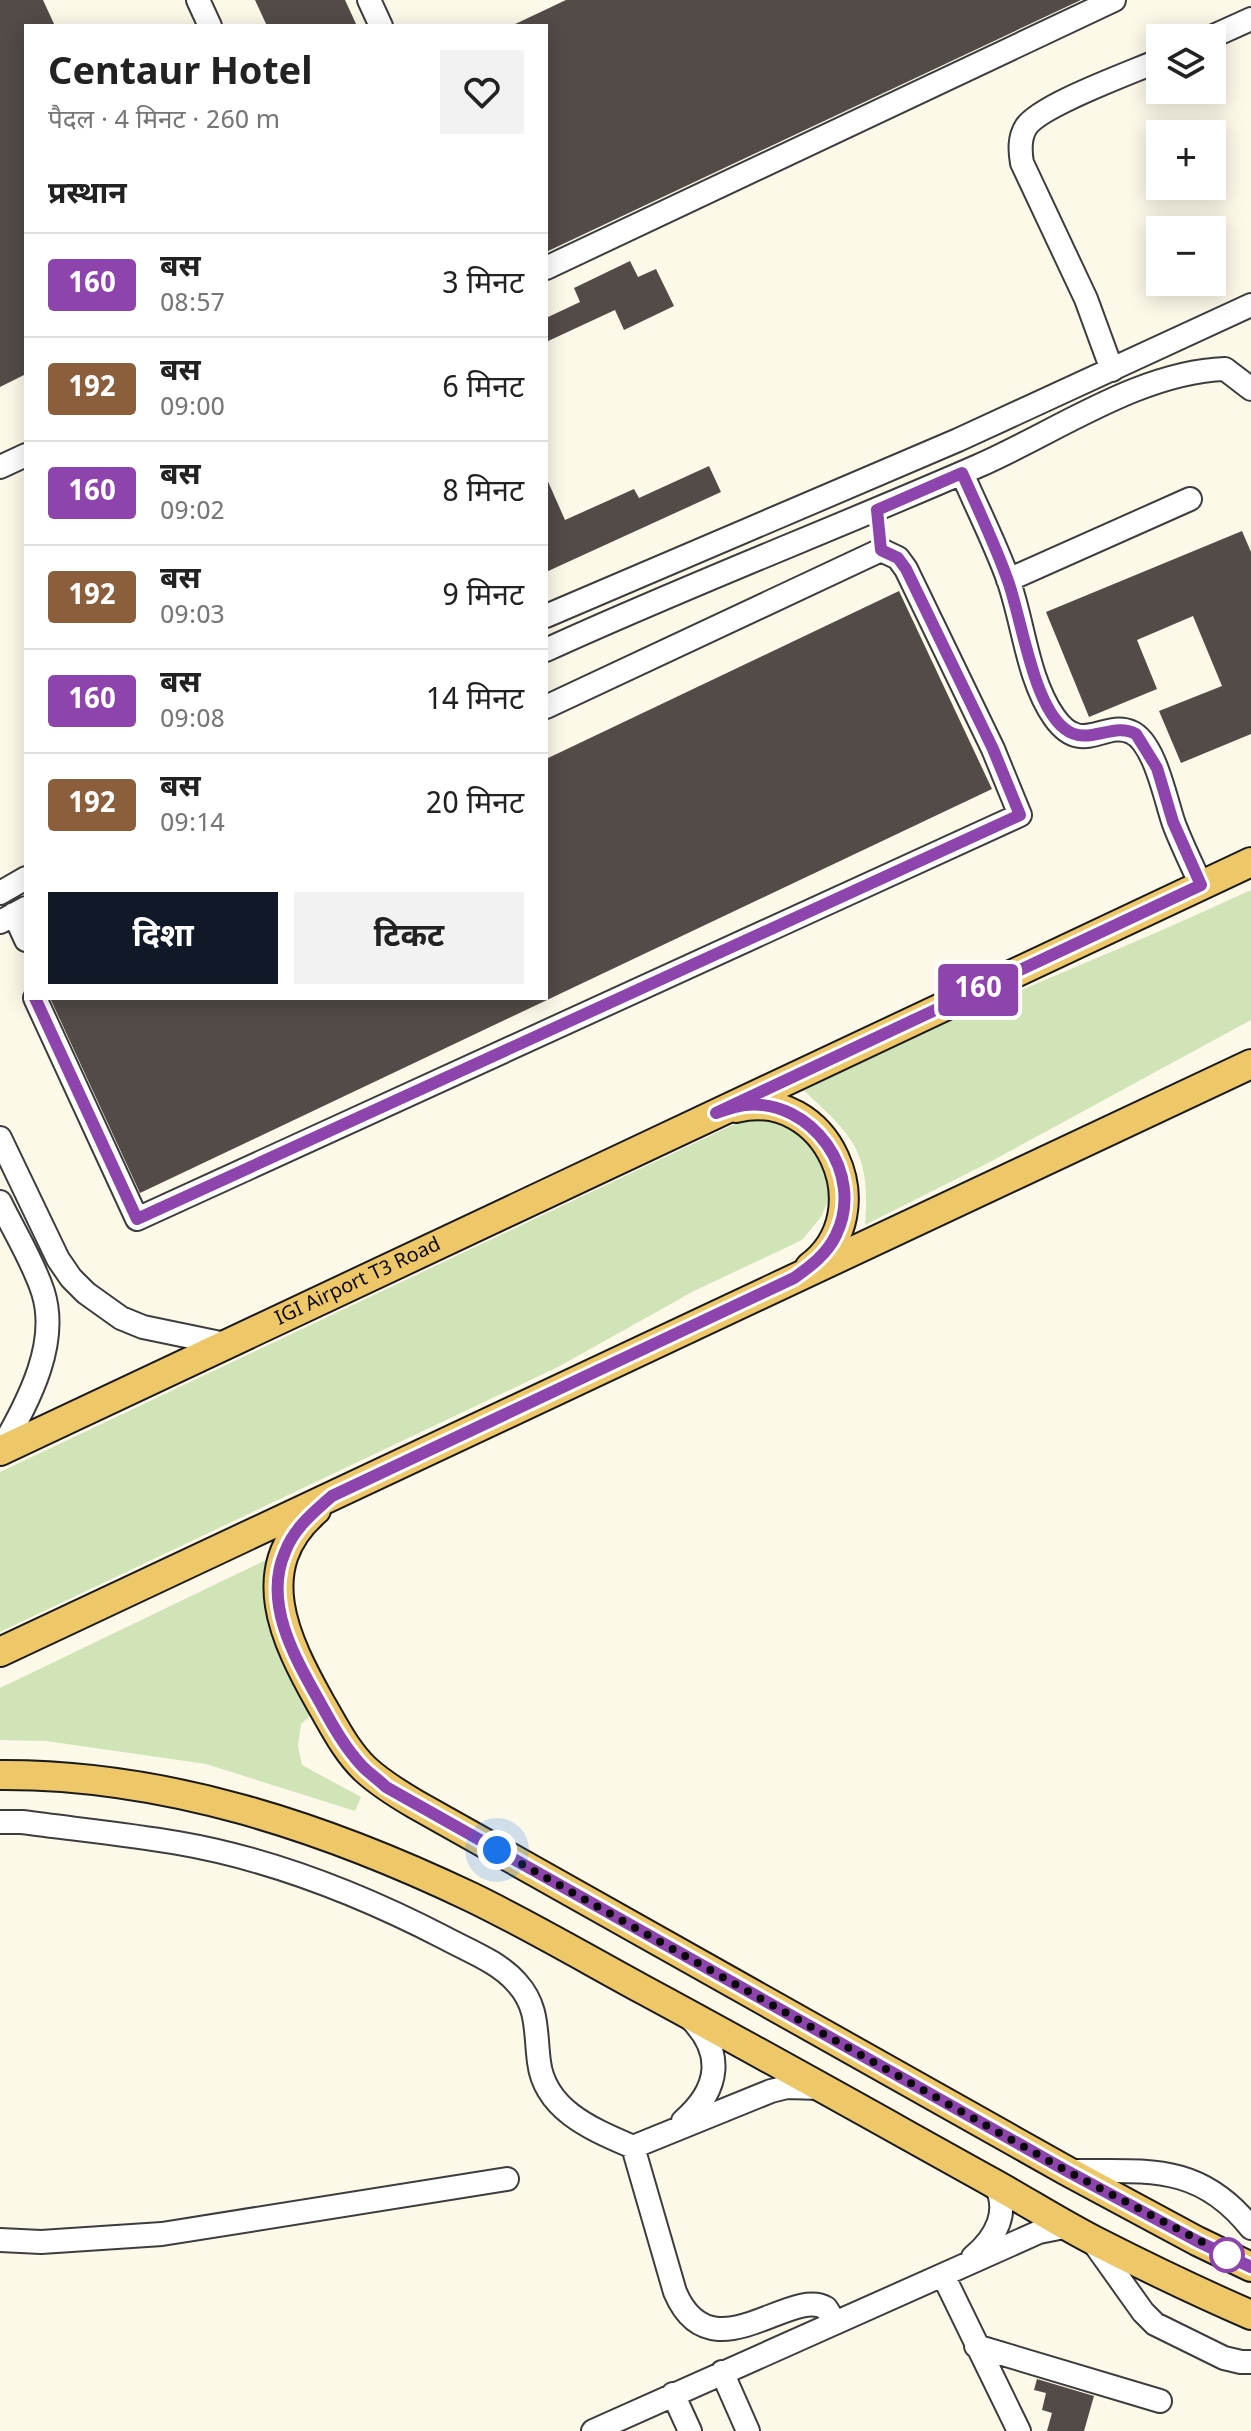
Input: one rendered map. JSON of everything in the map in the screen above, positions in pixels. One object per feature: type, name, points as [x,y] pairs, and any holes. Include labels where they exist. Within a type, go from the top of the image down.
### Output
[{"type":"main road","points":[[716,1113],[1251,862]]},
{"type":"main road","points":[[0,1652],[1251,1064]]},
{"type":"main road","points":[[716,1113],[746,1105],[778,1108],[806,1121],[828,1143],[842,1172],[845,1203],[837,1233],[819,1260],[794,1278]]},
{"type":"main road","name":"IGI Airport T3 Road","points":[[1,1450],[716,1113]]},
{"type":"main road","points":[[332,1496],[294,1534],[284,1554],[279,1576],[279,1602],[285,1632],[295,1658],[345,1746],[364,1769],[415,1804],[1067,2171],[1251,2267]]},
{"type":"main road","points":[[0,1775],[41,1775],[143,1788],[219,1803],[305,1827],[383,1857],[474,1898],[1084,2235],[1251,2315]]},
{"type":"street","points":[[198,0],[209,24]]},
{"type":"street","points":[[369,0],[380,24]]},
{"type":"street","points":[[548,267],[1114,0]]},
{"type":"street","points":[[1226,30],[1251,19]]},
{"type":"street","points":[[1112,370],[1086,299],[1022,163],[1020,148],[1024,130],[1032,119],[1146,66]]},
{"type":"street","points":[[548,615],[866,480],[1251,305]]},
{"type":"street","points":[[548,649],[962,473],[1139,388],[1171,376],[1225,369],[1251,389]]},
{"type":"street","points":[[0,467],[24,456]]},
{"type":"street","points":[[962,473],[1008,580],[1043,700],[1056,721],[1075,736],[1094,736],[1118,730],[1136,734],[1157,768],[1173,822],[1201,885]]},
{"type":"street","points":[[866,480],[877,510],[881,550]]},
{"type":"street","points":[[1008,580],[1190,499]]},
{"type":"street","points":[[548,706],[881,550]]},
{"type":"street","points":[[36,1000],[137,1219],[1020,815],[993,749],[906,569],[898,558],[881,550]]},
{"type":"street","points":[[0,893],[24,879]]},
{"type":"street","points":[[13,915],[24,936]]},
{"type":"street","points":[[0,1138],[58,1259],[86,1293],[121,1318],[143,1327],[225,1344]]},
{"type":"street","points":[[0,1202],[37,1277],[46,1308],[38,1374],[31,1394],[1,1450]]},
{"type":"street","points":[[0,1822],[22,1822],[179,1843],[256,1862],[314,1880],[406,1918],[489,1961],[515,1980],[531,2004],[536,2017],[542,2075],[557,2102],[584,2123],[633,2147],[675,2292],[686,2313],[705,2325],[730,2328],[753,2324],[810,2304],[826,2308],[835,2322]]},
{"type":"street","points":[[673,2129],[703,2101],[713,2074],[714,2057],[708,2040],[684,2012]]},
{"type":"street","points":[[633,2147],[771,2091],[787,2087],[820,2088]]},
{"type":"street","points":[[1067,2171],[1164,2172],[1185,2177],[1223,2199],[1251,2228]]},
{"type":"street","points":[[0,2240],[41,2242],[162,2234],[507,2179]]},
{"type":"street","points":[[952,2271],[983,2249],[998,2226],[1000,2193],[994,2183]]},
{"type":"street","points":[[593,2431],[1039,2232],[1064,2227],[1084,2235],[1155,2324],[1224,2358],[1251,2362]]},
{"type":"street","points":[[952,2271],[976,2346],[1019,2431]]},
{"type":"street","points":[[976,2346],[1160,2401]]},
{"type":"street","points":[[722,2372],[748,2431]]},
{"type":"street","points":[[673,2394],[690,2431]]},
{"type":"green space","points":[[1251,890],[1251,1020],[988,1163],[865,1225],[865,1179],[855,1147],[834,1119],[801,1088]]},
{"type":"green space","points":[[764,1120],[803,1137],[822,1160],[829,1181],[828,1201],[821,1217],[802,1240],[694,1291],[558,1367],[0,1632],[0,1472],[737,1123]]},
{"type":"green space","points":[[268,1559],[267,1622],[279,1655],[311,1715],[301,1724],[298,1746],[302,1765],[361,1797],[355,1811],[206,1764],[46,1741],[0,1740],[0,1688]]},
{"type":"building","points":[[0,0],[43,0],[54,24],[24,24],[24,375],[0,387]]},
{"type":"building","points":[[255,0],[345,0],[356,24],[266,24]]},
{"type":"building","points":[[566,0],[1081,0],[548,251],[548,24],[515,24]]},
{"type":"building","points":[[630,261],[638,277],[656,269],[674,306],[624,330],[615,310],[548,341],[548,317],[580,302],[574,288]]},
{"type":"building","points":[[709,466],[721,492],[548,571],[548,482],[565,520],[634,489],[639,498]]},
{"type":"building","points":[[1242,531],[1251,552],[1251,734],[1181,763],[1159,711],[1222,686],[1193,616],[1137,640],[1157,689],[1089,717],[1046,612]]},
{"type":"building","points":[[899,591],[992,789],[548,1000],[548,758]]},
{"type":"building","points":[[51,1000],[547,1000],[140,1193]]},
{"type":"building","points":[[1037,2379],[1094,2396],[1084,2431],[1047,2431],[1052,2413],[1042,2410],[1046,2393],[1034,2390]]},
{"type":"bus line","name":"160","points":[[36,1000],[137,1219],[1020,815],[993,749],[906,569],[898,558],[881,550],[877,510],[962,473],[1008,580],[1043,700],[1056,721],[1075,736],[1094,736],[1118,730],[1136,734],[1157,768],[1173,822],[1201,885],[716,1113],[746,1105],[778,1108],[806,1121],[828,1143],[842,1172],[845,1203],[837,1233],[819,1260],[794,1278],[332,1496],[294,1534],[284,1554],[279,1576],[279,1602],[285,1632],[295,1658],[345,1746],[364,1769],[386,1787],[1067,2171],[1251,2267]]},
{"type":"route","points":[[497,1850],[1067,2171],[1227,2255]]}]
